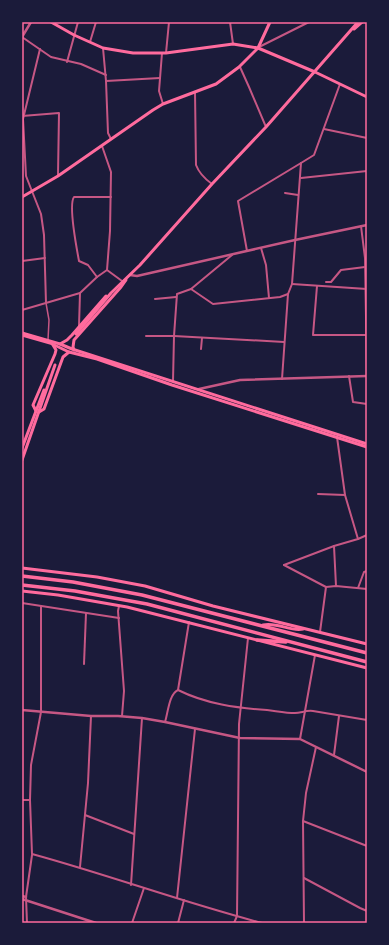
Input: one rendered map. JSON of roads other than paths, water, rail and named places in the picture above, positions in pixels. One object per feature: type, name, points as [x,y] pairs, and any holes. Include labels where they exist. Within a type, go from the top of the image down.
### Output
[{"type":"highway","points":[[22,576],[73,582],[142,595],[367,653]]},
{"type":"highway","points":[[22,585],[75,591],[147,604],[367,662]]},
{"type":"highway","points":[[257,640],[297,643]]},
{"type":"main road","points":[[51,22],[74,35],[103,48],[133,53],[166,53],[233,44],[258,48],[315,72],[367,97]]},
{"type":"main road","points":[[22,197],[58,176],[163,104],[216,84],[239,67],[258,48],[270,22]]},
{"type":"main road","points":[[60,344],[72,335],[115,286],[140,265],[212,184],[266,127],[358,22]]},
{"type":"main road","points":[[346,37],[362,22]]},
{"type":"main road","points":[[72,335],[73,338],[121,287],[128,276]]},
{"type":"main road","points":[[74,350],[73,344],[76,335],[122,281]]},
{"type":"main road","points":[[22,334],[48,340],[74,350],[367,445]]},
{"type":"main road","points":[[22,334],[69,352],[97,359],[337,437],[367,445]]},
{"type":"main road","points":[[37,411],[33,405],[55,354],[56,350],[53,345]]},
{"type":"main road","points":[[37,411],[44,409],[63,357],[69,352]]},
{"type":"main road","points":[[55,354],[60,354],[63,357]]},
{"type":"main road","points":[[22,448],[55,365],[37,411],[22,460]]},
{"type":"main road","points":[[22,568],[121,581],[367,644]]},
{"type":"main road","points":[[22,591],[119,605],[367,668]]},
{"type":"main road","points":[[263,625],[271,624],[299,630],[305,628]]},
{"type":"street","points":[[31,22],[22,37],[51,57],[67,62],[81,64],[106,75]]},
{"type":"street","points":[[67,62],[78,22]]},
{"type":"street","points":[[90,42],[96,22]]},
{"type":"street","points":[[166,53],[169,22]]},
{"type":"street","points":[[230,22],[233,44]]},
{"type":"street","points":[[258,48],[309,22]]},
{"type":"street","points":[[103,48],[106,75],[108,133],[111,139]]},
{"type":"street","points":[[40,49],[23,119],[26,176],[31,192],[41,214],[44,235],[46,258],[46,303],[49,320],[48,340]]},
{"type":"street","points":[[162,53],[159,91],[163,104]]},
{"type":"street","points":[[239,67],[266,127]]},
{"type":"street","points":[[106,80],[160,78]]},
{"type":"street","points":[[247,251],[238,201],[314,155],[340,84]]},
{"type":"street","points":[[195,92],[196,165],[204,178],[212,184]]},
{"type":"street","points":[[23,116],[59,113],[58,176]]},
{"type":"street","points":[[324,129],[367,138]]},
{"type":"street","points":[[102,145],[112,172],[107,270]]},
{"type":"street","points":[[282,379],[288,294],[292,284],[301,163]]},
{"type":"street","points":[[300,178],[367,171]]},
{"type":"street","points":[[285,193],[298,195]]},
{"type":"street","points":[[97,277],[88,265],[79,261],[71,215],[72,200],[74,197],[111,198]]},
{"type":"street","points":[[128,276],[137,276],[367,225]]},
{"type":"street","points":[[193,391],[240,380],[367,376],[366,289],[361,226]]},
{"type":"street","points":[[261,248],[266,264],[269,298]]},
{"type":"street","points":[[173,382],[177,294],[191,289],[233,254]]},
{"type":"street","points":[[22,261],[46,258]]},
{"type":"street","points":[[326,282],[332,282],[341,270],[365,267]]},
{"type":"street","points":[[22,310],[80,293],[107,270]]},
{"type":"street","points":[[107,270],[122,281]]},
{"type":"street","points":[[292,284],[366,289]]},
{"type":"street","points":[[317,286],[312,335],[367,335]]},
{"type":"street","points":[[191,289],[214,304],[280,297],[288,294]]},
{"type":"street","points":[[79,326],[80,293]]},
{"type":"street","points":[[155,299],[176,297]]},
{"type":"street","points":[[146,336],[174,336],[284,342]]},
{"type":"street","points":[[201,349],[202,338]]},
{"type":"street","points":[[349,376],[353,402],[367,404]]},
{"type":"street","points":[[337,437],[346,496],[358,540]]},
{"type":"street","points":[[318,494],[346,496]]},
{"type":"street","points":[[367,535],[358,540],[334,546],[284,565],[326,587],[336,586],[367,589]]},
{"type":"street","points":[[334,546],[336,586]]},
{"type":"street","points":[[358,588],[364,572],[367,571]]},
{"type":"street","points":[[320,632],[326,587]]},
{"type":"street","points":[[22,603],[119,618]]},
{"type":"street","points":[[119,605],[124,691],[122,716]]},
{"type":"street","points":[[27,923],[26,899],[32,854],[30,800],[31,765],[41,712],[41,606]]},
{"type":"street","points":[[84,664],[86,613]]},
{"type":"street","points":[[166,722],[173,695],[175,691],[178,690],[189,622]]},
{"type":"street","points":[[234,923],[237,916],[239,724],[248,638]]},
{"type":"street","points":[[300,739],[315,655]]},
{"type":"street","points":[[178,690],[202,699],[240,708],[296,713],[306,710],[367,720]]},
{"type":"street","points":[[22,710],[91,716],[122,716],[142,718],[240,738],[300,739],[367,772]]},
{"type":"street","points":[[80,867],[85,815],[91,716]]},
{"type":"street","points":[[334,755],[339,716]]},
{"type":"street","points":[[131,885],[142,718]]},
{"type":"street","points":[[177,898],[195,729]]},
{"type":"street","points":[[304,923],[303,821],[306,793],[316,747]]},
{"type":"street","points":[[22,800],[30,800]]},
{"type":"street","points":[[85,815],[134,834]]},
{"type":"street","points":[[303,821],[367,846]]},
{"type":"street","points":[[32,854],[80,867],[131,885],[262,923]]},
{"type":"street","points":[[304,878],[367,911]]},
{"type":"street","points":[[132,923],[144,888]]},
{"type":"street","points":[[22,896],[26,899],[96,923]]},
{"type":"street","points":[[178,923],[184,900]]}]
